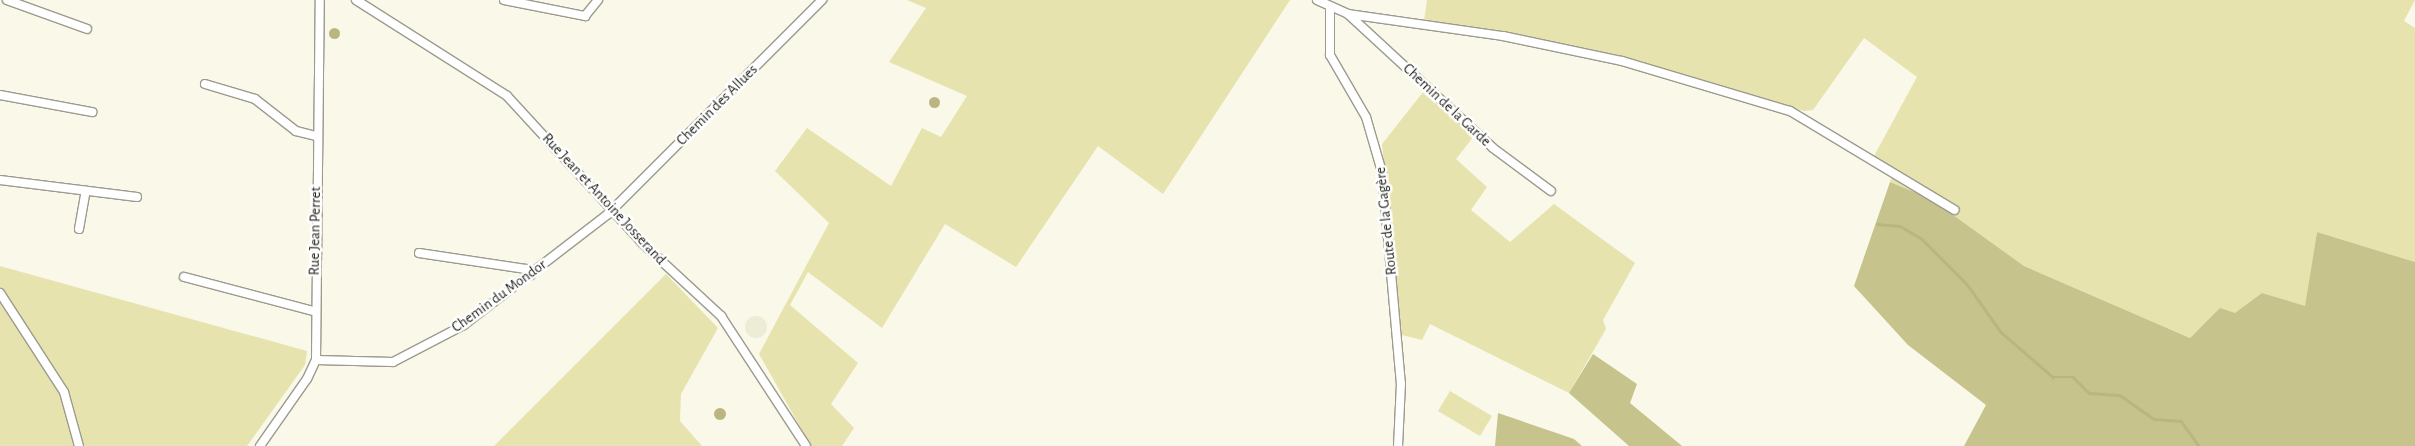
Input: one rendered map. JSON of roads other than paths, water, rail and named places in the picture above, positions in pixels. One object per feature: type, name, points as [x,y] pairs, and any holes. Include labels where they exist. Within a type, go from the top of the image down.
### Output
[{"type":"street","points":[[7,0],[87,29]]},
{"type":"street","name":"Rue Jean Perret","points":[[260,446],[307,379],[316,360],[314,311],[320,0]]},
{"type":"street","name":"Rue Jean et Antoine Josserand","points":[[356,0],[507,96],[611,208],[721,316],[806,446]]},
{"type":"street","points":[[504,0],[585,16],[598,0]]},
{"type":"street","name":"Chemin des Allues","points":[[611,208],[822,0]]},
{"type":"street","points":[[1317,0],[1348,14],[1503,36],[1622,61],[1790,111],[1955,210]]},
{"type":"street","name":"Route de la Gagère","points":[[1330,7],[1330,55],[1366,118],[1382,172],[1401,382],[1398,446]]},
{"type":"street","name":"Chemin de la Garde","points":[[1348,14],[1493,148],[1551,191]]},
{"type":"street","points":[[205,84],[260,102],[288,126],[316,136]]},
{"type":"street","points":[[0,95],[92,112]]},
{"type":"street","points":[[0,180],[137,197]]},
{"type":"street","points":[[80,229],[86,190]]},
{"type":"street","name":"Chemin du Mondor","points":[[316,360],[393,362],[464,325],[531,275],[611,208]]},
{"type":"street","points":[[419,253],[526,269],[531,275]]},
{"type":"street","points":[[184,277],[314,311]]},
{"type":"street","points":[[0,293],[64,392],[79,446]]},
{"type":"waterway","points":[[1877,224],[1900,226],[1921,238],[1967,284],[2001,332],[2053,377],[2073,377],[2089,393],[2120,395],[2154,419],[2181,421],[2199,446]]}]
